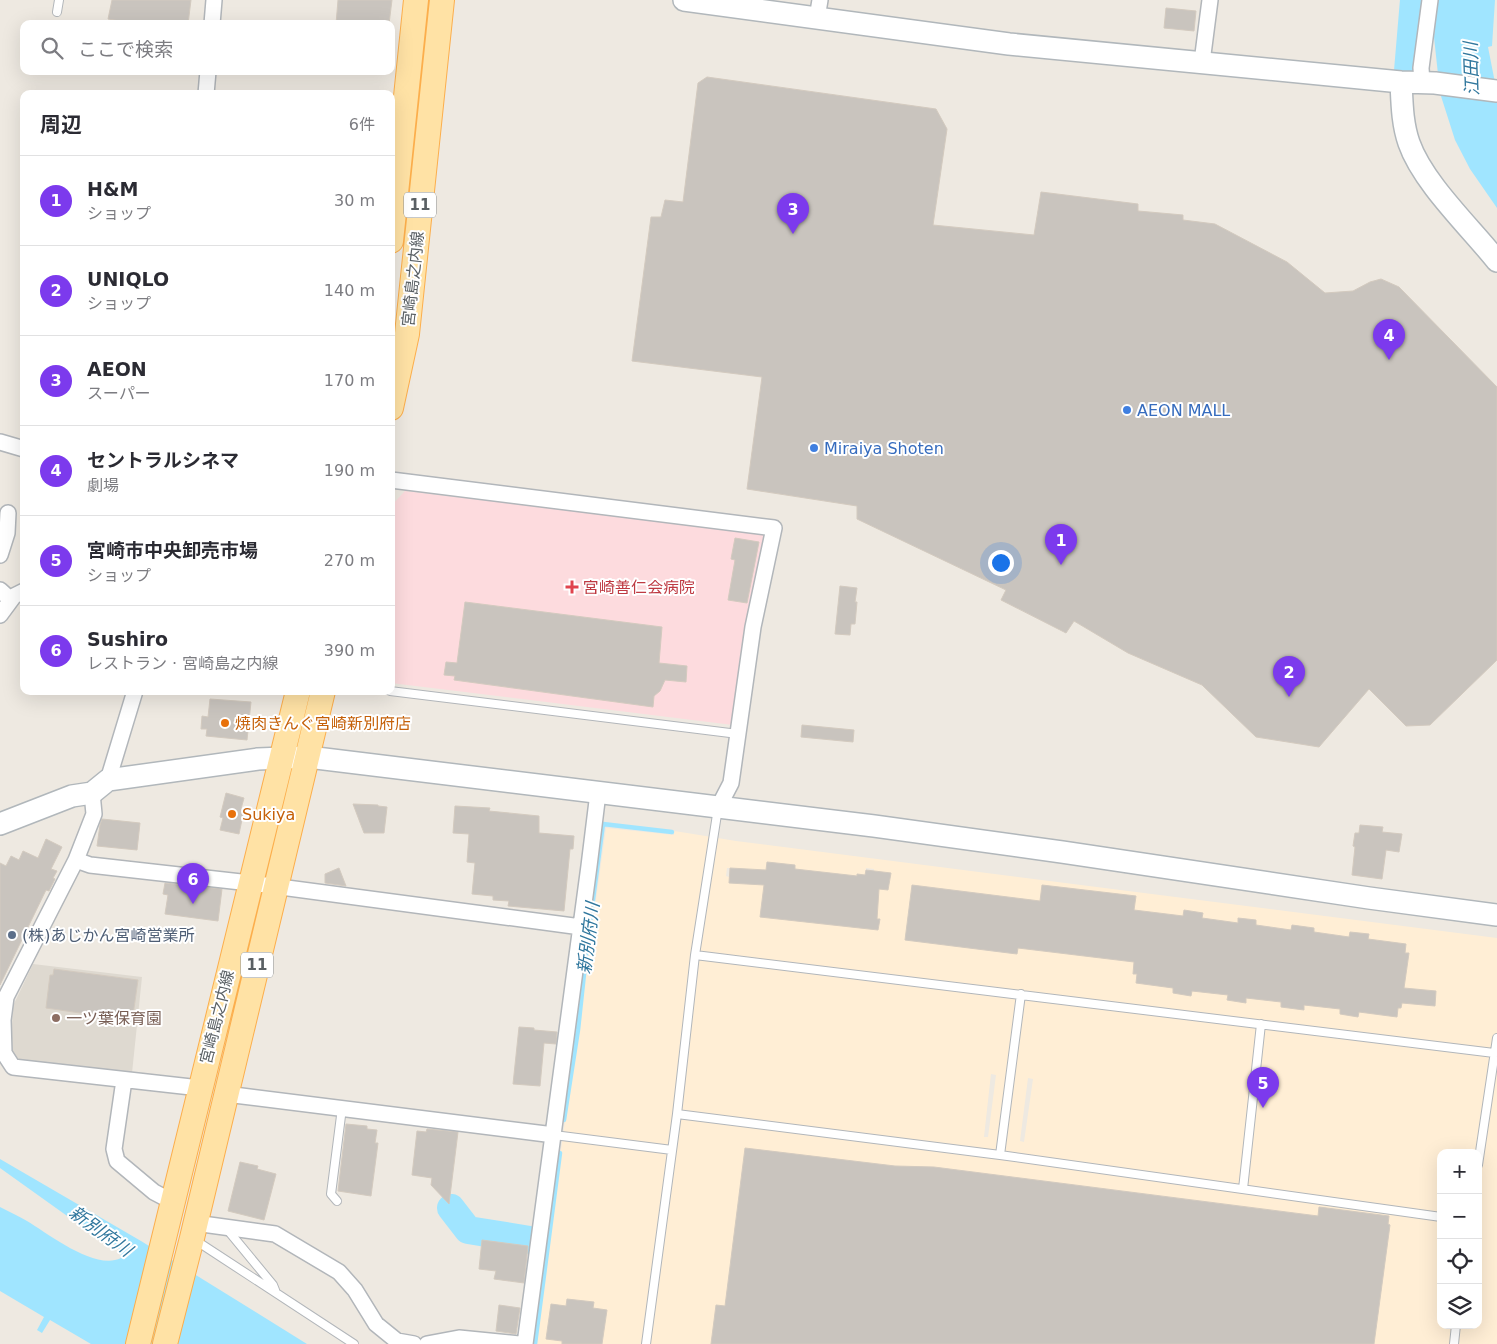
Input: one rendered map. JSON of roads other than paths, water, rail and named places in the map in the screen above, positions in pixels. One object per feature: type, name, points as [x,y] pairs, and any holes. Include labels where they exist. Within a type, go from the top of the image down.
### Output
[{"type":"main road","name":"宮崎島之内線","points":[[395,197],[416,0]]},
{"type":"main road","name":"宮崎島之内線","points":[[395,391],[408,334],[442,0]]},
{"type":"main road","name":"宮崎島之内線","points":[[138,1344],[297,695]]},
{"type":"main road","name":"宮崎島之内線","points":[[164,1344],[322,695]]},
{"type":"street","points":[[212,20],[214,0]]},
{"type":"street","points":[[684,0],[819,9],[1009,44],[1497,91]]},
{"type":"street","points":[[1202,62],[1210,0]]},
{"type":"street","points":[[1429,83],[1421,68],[1430,0]]},
{"type":"street","points":[[206,90],[208,75]]},
{"type":"street","points":[[1401,82],[1402,116],[1409,143],[1418,162],[1449,204],[1497,261]]},
{"type":"street","points":[[0,442],[20,448]]},
{"type":"street","points":[[395,481],[774,528],[753,627],[731,783],[718,808]]},
{"type":"street","points":[[0,556],[7,533],[8,513]]},
{"type":"street","points":[[0,616],[12,594]]},
{"type":"street","points":[[134,695],[100,787],[94,814],[76,860],[3,997],[4,1053],[13,1067],[200,1088]]},
{"type":"street","points":[[0,824],[100,787],[204,766],[258,759],[308,757],[874,826],[1497,915]]},
{"type":"street","points":[[525,1344],[598,793]]},
{"type":"street","points":[[76,860],[90,864],[275,886],[581,927]]},
{"type":"street","points":[[124,1080],[114,1149],[117,1161],[154,1192],[173,1202]]},
{"type":"street","points":[[226,1094],[554,1136]]},
{"type":"street","points":[[193,1230],[225,1228],[275,1234],[339,1272],[355,1290],[376,1324],[397,1341],[414,1344]]},
{"type":"street","points":[[427,1344],[459,1338],[519,1344]]},
{"type":"lane","points":[[57,12],[59,0]]},
{"type":"lane","points":[[395,692],[738,734]]},
{"type":"lane","points":[[646,1344],[677,1114],[695,955],[718,808]]},
{"type":"lane","points":[[695,955],[1494,1053]]},
{"type":"lane","points":[[1000,1155],[1021,994]]},
{"type":"lane","points":[[1242,1189],[1261,1024]]},
{"type":"lane","points":[[1480,1149],[1497,1038]]},
{"type":"lane","points":[[337,1201],[331,1194],[342,1108]]},
{"type":"lane","points":[[677,1114],[1000,1155],[1437,1216]]},
{"type":"lane","points":[[554,1136],[672,1150]]},
{"type":"lane","points":[[225,1228],[276,1292]]},
{"type":"lane","points":[[193,1230],[276,1292],[354,1344]]},
{"type":"lane","points":[[1454,1344],[1456,1329]]},
{"type":"water","name":"江田川","points":[[1437,0],[1495,0],[1492,46],[1488,47],[1497,93],[1497,208],[1470,169],[1455,140],[1440,93],[1434,37]]},
{"type":"water","points":[[0,1159],[141,1241],[307,1344],[91,1344],[50,1320],[42,1333],[37,1330],[44,1317],[0,1291],[0,1207],[24,1219],[60,1242],[98,1260],[110,1261],[121,1258],[120,1250],[107,1238],[70,1218],[0,1168]]},
{"type":"waterway","name":"新別府川","points":[[1408,71],[1414,0]]},
{"type":"waterway","name":"新別府川","points":[[564,1120],[578,1030],[603,824],[672,832]]},
{"type":"waterway","name":"新別府川","points":[[535,1344],[560,1153]]},
{"type":"waterway","name":"新別府川","points":[[451,1208],[468,1230],[530,1240]]},
{"type":"place","name":"AEON","points":[[793,234]]},
{"type":"place","name":"セントラルシネマ","points":[[1389,360]]},
{"type":"place","name":"AEON MALL","points":[[1127,410]]},
{"type":"place","name":"Miraiya Shoten","points":[[814,448]]},
{"type":"place","name":"H&M","points":[[1061,565]]},
{"type":"place","name":"宮崎善仁会病院","points":[[572,587]]},
{"type":"place","name":"UNIQLO","points":[[1289,697]]},
{"type":"place","name":"焼肉きんぐ宮崎新別府店","points":[[225,723]]},
{"type":"place","name":"Sukiya","points":[[232,814]]},
{"type":"place","name":"Sushiro","points":[[193,904]]},
{"type":"place","name":"(株)あじかん宮崎営業所","points":[[12,935]]},
{"type":"place","name":"一ツ葉保育園","points":[[56,1018]]},
{"type":"place","name":"宮崎市中央卸売市場","points":[[1263,1108]]}]
